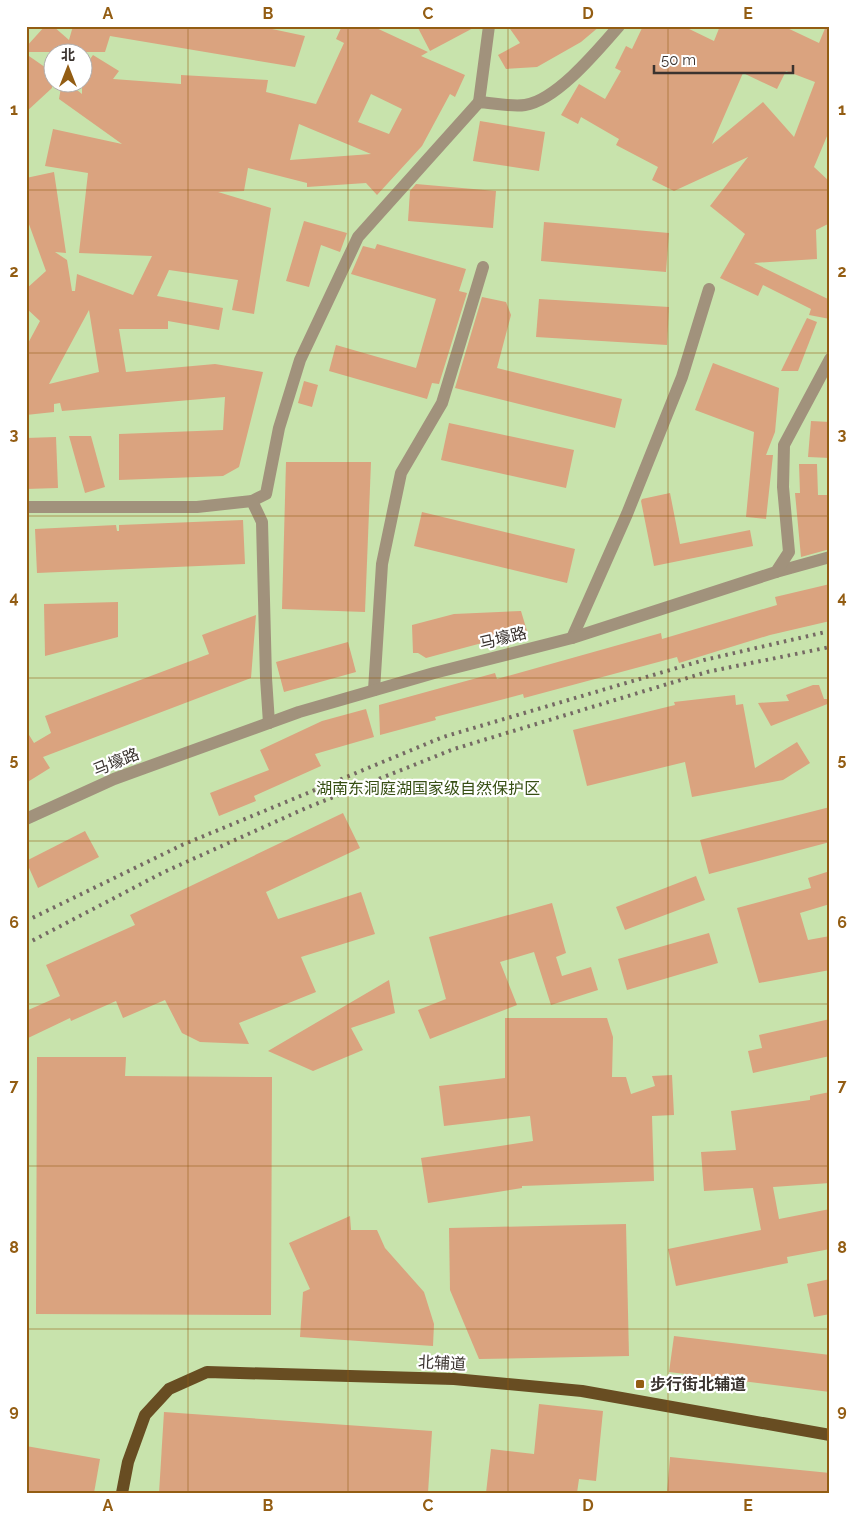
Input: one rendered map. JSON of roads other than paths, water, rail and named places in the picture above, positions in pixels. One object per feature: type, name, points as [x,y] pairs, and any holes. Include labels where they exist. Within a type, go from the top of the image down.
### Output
[{"type":"main road","name":"北辅道","points":[[122,1493],[128,1462],[144,1414],[169,1389],[208,1372],[454,1379],[582,1391],[830,1435]]},
{"type":"street","points":[[26,507],[198,507],[252,501],[266,494],[279,428],[300,360],[358,236],[479,102],[489,26]]},
{"type":"street","points":[[479,102],[524,105],[541,101],[584,65],[619,26]]},
{"type":"street","points":[[374,690],[382,564],[401,473],[442,403],[483,267]]},
{"type":"street","points":[[572,638],[628,514],[671,405],[709,289]]},
{"type":"street","points":[[776,572],[789,552],[783,487],[784,445],[830,359]]},
{"type":"street","points":[[252,501],[262,522],[269,722]]},
{"type":"street","name":"马壕路","points":[[26,819],[114,779],[269,722],[374,690],[572,638],[776,572],[830,557]]},
{"type":"railway","points":[[26,921],[182,845],[443,737],[704,660],[830,631]]},
{"type":"railway","points":[[26,944],[164,872],[306,808],[454,749],[707,672],[830,647]]},
{"type":"place","name":"步行街北辅道","points":[[640,1384]]},
{"type":"park label","name":"湖南东洞庭湖国家级自然保护区","points":[[428,788]]}]
